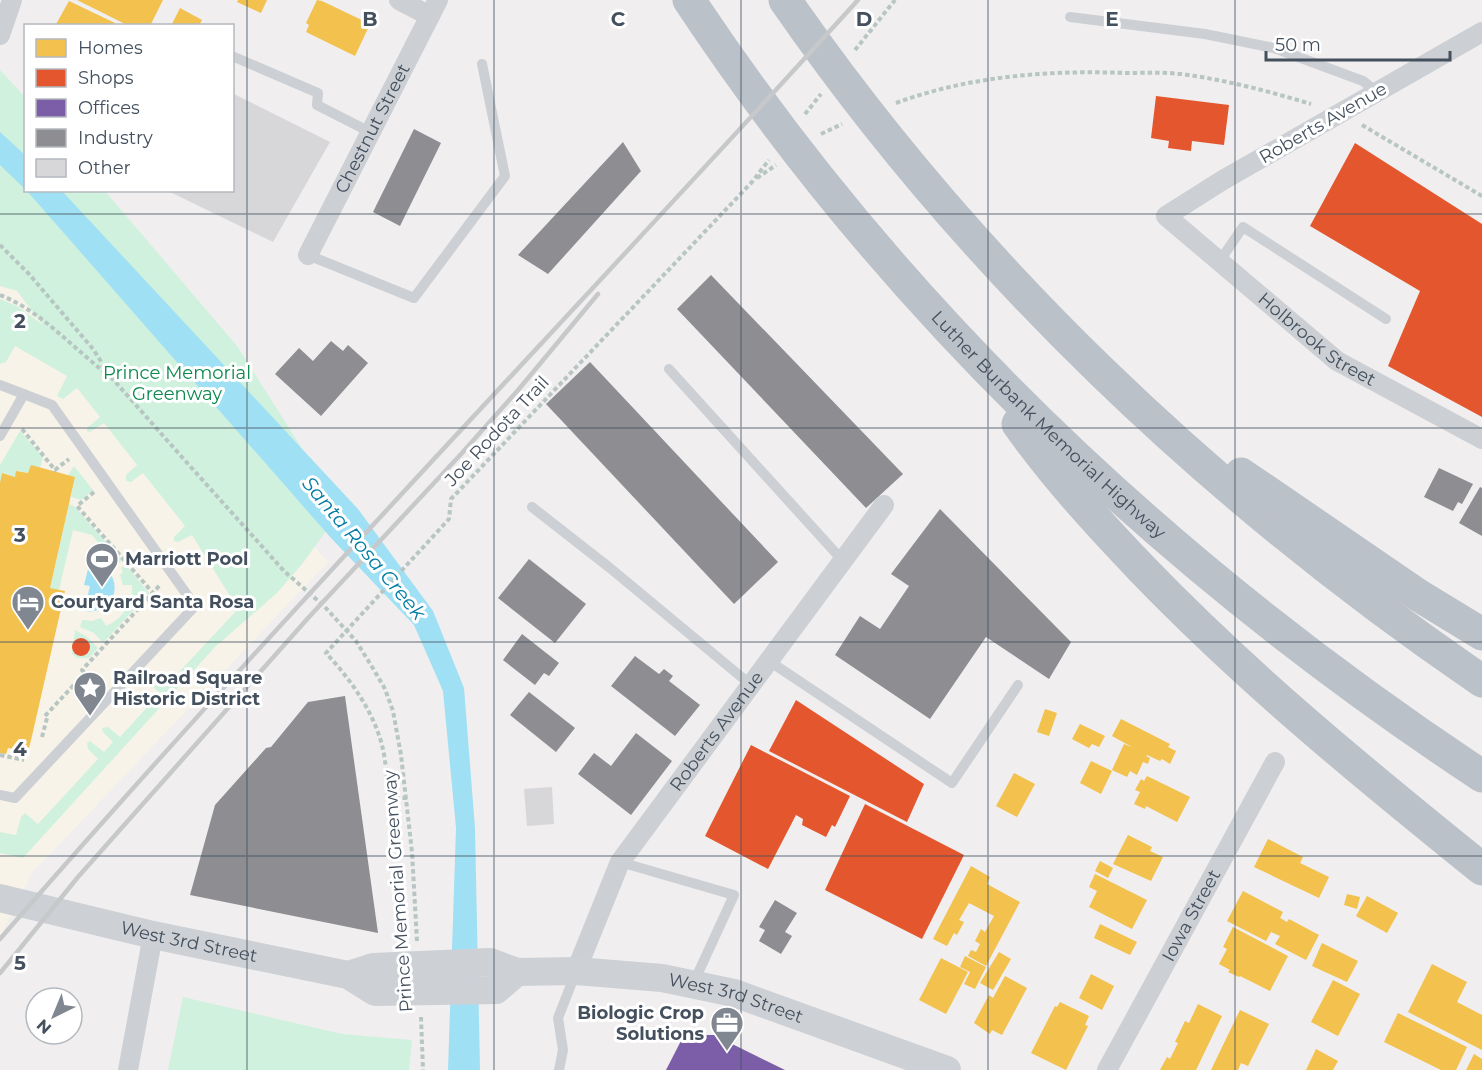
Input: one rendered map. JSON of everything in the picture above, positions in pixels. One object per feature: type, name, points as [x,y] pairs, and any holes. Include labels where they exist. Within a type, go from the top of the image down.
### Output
[{"type":"highway","points":[[785,0],[914,170],[1032,302],[1129,398],[1274,526],[1376,605],[1482,681]]},
{"type":"highway","name":"Luther Burbank Memorial Highway","points":[[693,7],[766,110],[846,213],[919,298],[998,382],[1083,465],[1231,593],[1340,678],[1482,776]]},
{"type":"highway","points":[[956,337],[1039,453],[1157,584],[1241,666],[1325,742],[1482,869]]},
{"type":"highway","points":[[1129,398],[1398,582],[1482,634]]},
{"type":"main road","name":"West 3rd Street","points":[[0,898],[153,934],[348,975],[373,967],[490,962],[517,972],[576,972],[662,978],[757,1000],[947,1070]]},
{"type":"street","points":[[0,35],[12,0]]},
{"type":"street","points":[[399,0],[434,8]]},
{"type":"street","name":"Chestnut Street","points":[[308,255],[434,8]]},
{"type":"street","name":"Roberts Avenue","points":[[1166,216],[1223,180],[1482,32]]},
{"type":"street","name":"Holbrook Street","points":[[1166,216],[1337,361],[1482,439]]},
{"type":"street","name":"Roberts Avenue","points":[[576,972],[620,862],[884,505]]},
{"type":"street","name":"Iowa Street","points":[[1107,1070],[1275,762]]},
{"type":"street","points":[[128,1070],[153,934]]},
{"type":"lane","points":[[1070,17],[1205,34],[1274,48],[1363,81],[1377,92]]},
{"type":"lane","points":[[234,57],[318,93],[317,105],[370,132]]},
{"type":"lane","points":[[308,255],[414,298],[505,176],[482,64]]},
{"type":"lane","points":[[1219,262],[1243,227],[1386,318]]},
{"type":"lane","points":[[669,369],[843,561]]},
{"type":"lane","points":[[0,385],[52,405],[195,606],[15,798],[0,795]]},
{"type":"lane","points":[[0,436],[24,394]]},
{"type":"lane","points":[[532,507],[610,568],[751,685]]},
{"type":"lane","points":[[769,661],[952,783],[1017,685]]},
{"type":"lane","points":[[620,862],[734,895],[693,984]]},
{"type":"lane","points":[[559,1070],[563,1050],[558,1018],[576,972]]},
{"type":"path","points":[[890,105],[922,94],[991,78],[1089,72],[1179,74],[1252,87],[1341,113],[1482,196]]},
{"type":"path","points":[[819,135],[848,121]]},
{"type":"path","name":"Joe Rodota Trail","points":[[406,798],[388,798],[385,759],[375,726],[344,672],[326,653],[449,519],[451,499],[752,182],[781,161]]},
{"type":"path","name":"Prince Memorial Greenway","points":[[0,245],[29,274],[93,349],[111,377],[276,562],[324,606],[356,641],[385,689],[393,711],[406,798],[412,852],[417,948]]},
{"type":"path","points":[[0,295],[17,301],[111,377]]},
{"type":"path","points":[[21,429],[55,470],[70,459],[76,467]]},
{"type":"path","points":[[89,483],[95,491],[77,506],[153,593]]},
{"type":"path","points":[[42,737],[47,718],[45,716],[85,673],[82,670],[163,583]]},
{"type":"path","points":[[0,755],[24,760]]},
{"type":"path","name":"Prince Memorial Greenway","points":[[420,1007],[423,1070]]},
{"type":"shaded area","name":"Railroad Square Historic District","points":[[0,200],[82,279],[328,562],[32,873],[0,937]]},
{"type":"green space","name":"Prince Memorial Greenway","points":[[0,70],[24,96],[24,192],[106,192],[237,346],[341,510],[303,563],[277,593],[215,647],[23,858],[0,853],[0,832],[16,835],[21,817],[25,813],[38,824],[98,759],[88,749],[87,743],[90,741],[104,752],[113,742],[102,728],[108,727],[120,737],[160,693],[148,682],[148,677],[153,677],[165,687],[238,609],[192,535],[178,542],[174,541],[174,537],[185,526],[143,473],[131,482],[126,481],[126,475],[137,465],[104,423],[90,432],[87,431],[87,428],[100,417],[77,388],[63,399],[57,396],[67,376],[15,346],[6,362],[0,364],[0,299],[17,306],[43,325],[17,291],[0,286]]},
{"type":"green space","points":[[20,431],[43,457],[40,468],[28,473],[17,471],[15,477],[3,473],[0,483],[0,465]]},
{"type":"green space","points":[[74,466],[93,490],[81,500],[71,497],[75,478],[68,475]]},
{"type":"green space","points":[[69,504],[74,506],[122,560],[117,565],[92,535],[73,530],[59,590],[50,588]]},
{"type":"green space","points":[[125,564],[149,593],[103,643],[94,633],[80,627],[82,620],[92,621],[101,618],[106,626],[126,610],[131,598],[132,585],[123,585],[120,575],[123,572],[121,568]]},
{"type":"green space","points":[[75,630],[86,636],[98,648],[89,658],[77,658],[72,654]]},
{"type":"green space","points":[[183,997],[342,1034],[412,1040],[409,1070],[168,1070]]},
{"type":"water","points":[[0,132],[24,154],[24,188],[0,165]]},
{"type":"water","name":"Santa Rosa Creek","points":[[28,192],[63,192],[358,509],[433,611],[464,688],[475,828],[480,1070],[448,1070],[456,828],[443,691],[414,625],[331,538]]},
{"type":"water","name":"Marriott Pool","points":[[90,561],[102,566],[110,573],[114,582],[114,591],[105,607],[96,611],[84,611],[90,586],[84,585]]},
{"type":"building: Homes","points":[[77,0],[163,0],[151,24],[125,24]]},
{"type":"building: Homes","points":[[238,0],[267,0],[261,13],[237,2]]},
{"type":"building: Homes","points":[[317,0],[370,24],[355,56],[306,32],[309,25],[306,23]]},
{"type":"building: Homes","points":[[69,1],[115,23],[115,24],[56,24]]},
{"type":"building: Homes","points":[[180,8],[202,20],[200,24],[172,24]]},
{"type":"building: Homes","name":"Courtyard Santa Rosa","points":[[31,465],[75,477],[50,588],[65,591],[32,736],[29,748],[18,745],[17,750],[8,748],[6,754],[0,753],[0,483],[2,473],[15,477],[16,471],[28,473]]},
{"type":"building: Homes","points":[[1045,709],[1057,713],[1049,736],[1037,732]]},
{"type":"building: Homes","points":[[1121,719],[1170,744],[1168,747],[1176,751],[1170,764],[1147,755],[1150,758],[1148,764],[1143,762],[1137,775],[1130,771],[1127,777],[1112,770],[1124,744],[1132,747],[1112,736]]},
{"type":"building: Homes","points":[[1080,724],[1105,736],[1099,747],[1092,744],[1089,748],[1072,739]]},
{"type":"building: Homes","points":[[1091,761],[1112,771],[1101,794],[1080,783]]},
{"type":"building: Homes","points":[[1014,773],[1035,784],[1017,817],[996,806]]},
{"type":"building: Homes","points":[[1147,776],[1190,797],[1177,822],[1146,806],[1145,809],[1134,804],[1140,792],[1135,790],[1141,779],[1144,781]]},
{"type":"building: Homes","points":[[1128,835],[1152,847],[1150,851],[1163,857],[1151,881],[1113,864]]},
{"type":"building: Homes","points":[[1268,839],[1303,857],[1300,863],[1329,877],[1319,898],[1254,867]]},
{"type":"building: Homes","points":[[1100,861],[1113,868],[1108,878],[1095,871]]},
{"type":"building: Homes","points":[[971,866],[990,877],[987,884],[1020,902],[986,966],[968,956],[971,950],[976,952],[980,944],[975,941],[981,929],[985,932],[994,916],[969,903],[959,920],[964,922],[957,935],[954,933],[947,946],[933,939]]},
{"type":"building: Homes","points":[[1095,874],[1147,900],[1132,929],[1089,907],[1097,891],[1089,887]]},
{"type":"building: Homes","points":[[1243,891],[1283,912],[1280,918],[1287,922],[1289,919],[1319,935],[1306,960],[1275,944],[1280,936],[1271,932],[1266,941],[1227,921]]},
{"type":"building: Homes","points":[[1347,894],[1360,897],[1357,909],[1344,905]]},
{"type":"building: Homes","points":[[1367,896],[1398,913],[1387,933],[1356,916]]},
{"type":"building: Homes","points":[[1100,924],[1137,942],[1130,955],[1094,938]]},
{"type":"building: Homes","points":[[1233,927],[1288,956],[1270,991],[1228,972],[1230,970],[1219,964],[1227,949],[1223,947]]},
{"type":"building: Homes","points":[[1322,943],[1358,961],[1347,982],[1312,966]]},
{"type":"building: Homes","points":[[999,952],[1011,959],[993,990],[980,983]]},
{"type":"building: Homes","points":[[965,956],[986,967],[975,989],[964,984],[970,972],[960,967]]},
{"type":"building: Homes","points":[[941,958],[968,972],[946,1014],[919,1000]]},
{"type":"building: Homes","points":[[1432,964],[1467,982],[1457,1002],[1482,1015],[1482,1050],[1408,1012]]},
{"type":"building: Homes","points":[[1091,974],[1114,986],[1102,1010],[1079,998]]},
{"type":"building: Homes","points":[[1005,976],[1027,988],[1002,1035],[992,1030],[990,1034],[974,1023],[989,995],[993,998]]},
{"type":"building: Homes","points":[[1333,980],[1360,994],[1338,1036],[1311,1022]]},
{"type":"building: Homes","points":[[1060,1002],[1089,1016],[1085,1025],[1088,1026],[1066,1070],[1031,1053],[1055,1006],[1057,1007]]},
{"type":"building: Homes","points":[[1198,1004],[1222,1016],[1196,1070],[1160,1070],[1167,1057],[1170,1059],[1185,1021],[1189,1023]]},
{"type":"building: Homes","points":[[1240,1010],[1269,1024],[1248,1066],[1241,1063],[1238,1070],[1211,1070]]},
{"type":"building: Homes","points":[[1398,1013],[1467,1047],[1456,1070],[1441,1070],[1384,1042]]},
{"type":"building: Homes","points":[[1316,1049],[1338,1061],[1333,1070],[1306,1070]]},
{"type":"building: Homes","points":[[1474,1054],[1482,1059],[1482,1070],[1466,1070]]},
{"type":"building: Shops","points":[[1156,96],[1229,105],[1224,145],[1192,141],[1191,151],[1168,148],[1169,141],[1151,138]]},
{"type":"building: Shops","points":[[1355,143],[1482,224],[1482,417],[1388,366],[1420,291],[1310,226]]},
{"type":"building: Shops","points":[[81,638],[87,641],[90,647],[87,653],[81,656],[75,653],[72,647],[75,641]]},
{"type":"building: Shops","points":[[796,700],[924,784],[907,822],[769,751]]},
{"type":"building: Shops","points":[[751,745],[850,796],[835,827],[832,825],[826,837],[802,825],[803,819],[796,815],[768,869],[705,836]]},
{"type":"building: Shops","points":[[865,804],[964,855],[922,939],[825,890]]},
{"type":"building: Offices","points":[[684,1035],[714,1035],[785,1070],[666,1070]]},
{"type":"building: Industry","points":[[414,129],[441,143],[400,226],[373,212]]},
{"type":"building: Industry","points":[[623,142],[641,171],[548,274],[518,255]]},
{"type":"building: Industry","points":[[711,275],[903,474],[866,508],[677,309]]},
{"type":"building: Industry","points":[[331,341],[343,351],[348,345],[368,363],[321,416],[275,374],[299,348],[313,361]]},
{"type":"building: Industry","points":[[590,362],[778,562],[734,604],[546,404]]},
{"type":"building: Industry","points":[[1439,468],[1473,484],[1462,504],[1458,502],[1453,511],[1424,497]]},
{"type":"building: Industry","points":[[1480,487],[1482,488],[1482,536],[1459,523]]},
{"type":"building: Industry","points":[[940,509],[1071,642],[1049,679],[986,637],[930,719],[835,655],[860,616],[880,629],[909,586],[891,574]]},
{"type":"building: Industry","points":[[529,559],[586,604],[555,643],[498,598]]},
{"type":"building: Industry","points":[[522,634],[559,663],[549,676],[544,673],[535,685],[503,660]]},
{"type":"building: Industry","points":[[635,656],[659,674],[664,669],[673,676],[669,681],[700,705],[675,736],[611,686]]},
{"type":"building: Industry","points":[[529,692],[575,728],[556,752],[510,715]]},
{"type":"building: Industry","points":[[345,696],[378,933],[190,895],[215,805],[266,748],[271,747],[308,702]]},
{"type":"building: Industry","points":[[636,733],[672,761],[631,815],[578,774],[594,753],[611,766]]},
{"type":"building: Industry","points":[[775,900],[797,913],[785,932],[792,936],[781,954],[759,941],[765,930],[759,927]]},
{"type":"building: Other","points":[[234,94],[330,142],[273,242],[170,192],[234,192]]},
{"type":"building: Other","points":[[552,787],[554,824],[527,826],[524,789]]},
{"type":"railway","points":[[0,939],[211,701],[858,0]]},
{"type":"railway","points":[[0,973],[78,877],[309,617],[462,453],[598,294]]},
{"type":"place","name":"Marriott Pool","points":[[102,588]]},
{"type":"place","name":"Courtyard Santa Rosa","points":[[28,631]]},
{"type":"place","name":"Railroad Square Historic District","points":[[90,717]]},
{"type":"place","name":"Biologic Crop Solutions","points":[[727,1052]]}]
